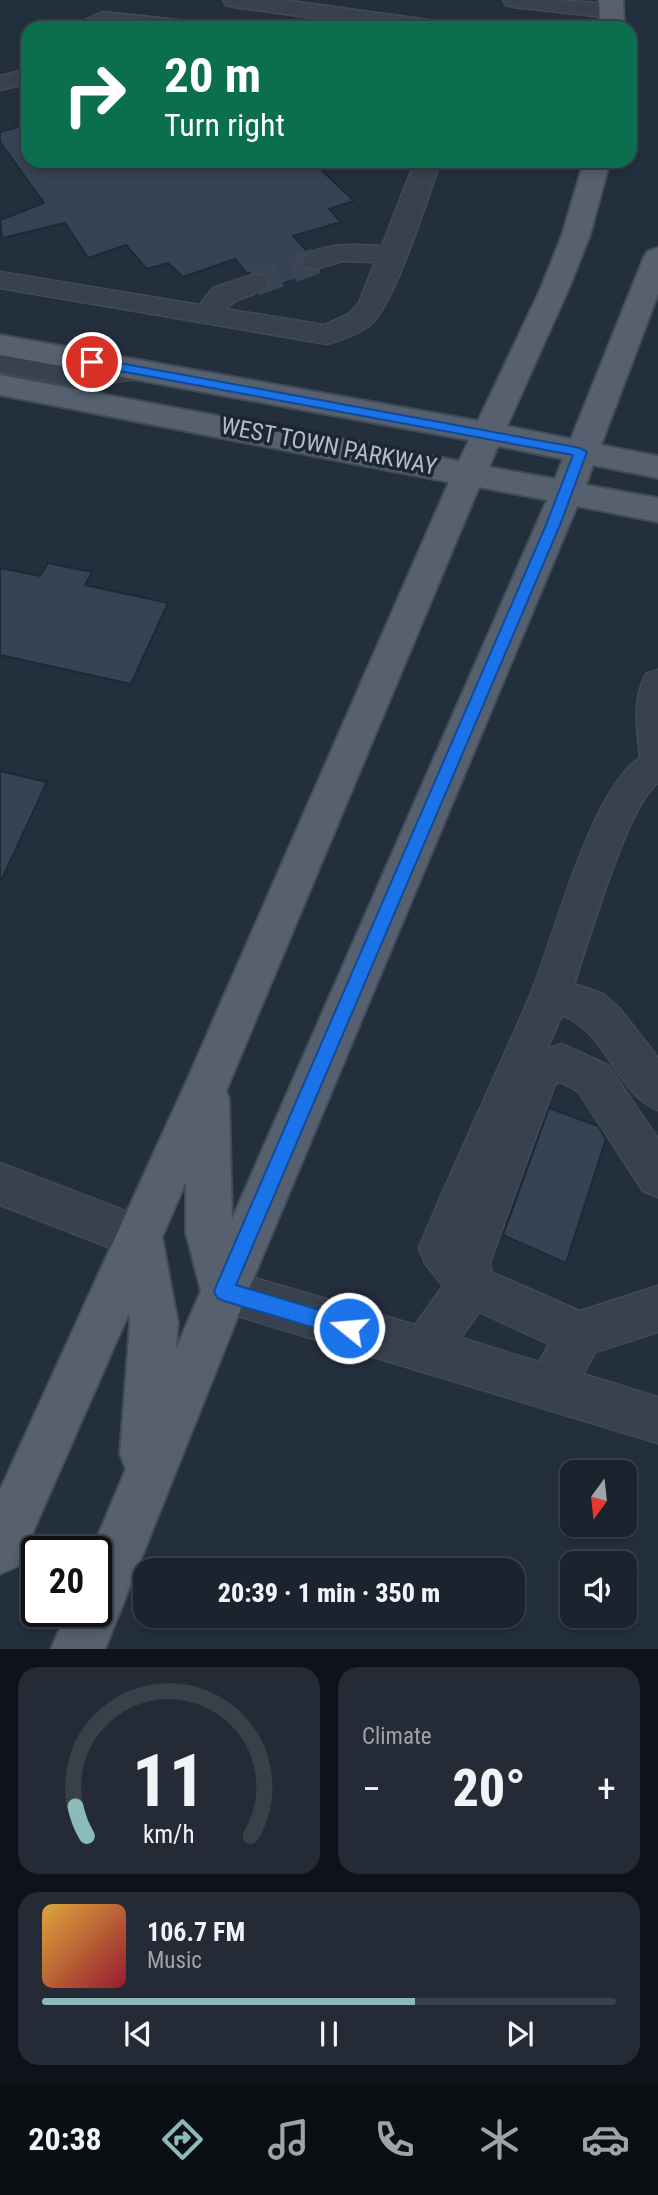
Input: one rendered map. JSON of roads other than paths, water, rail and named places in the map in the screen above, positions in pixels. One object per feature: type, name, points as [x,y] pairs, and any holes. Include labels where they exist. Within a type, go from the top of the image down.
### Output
[{"type":"main road","points":[[0,1548],[206,1086],[452,511],[555,288],[576,235],[595,168]]},
{"type":"main road","points":[[112,1565],[224,1291],[567,491],[658,257]]},
{"type":"main road","name":"WEST TOWN PARKWAY","points":[[0,345],[488,433],[658,467]]},
{"type":"main road","name":"WEST TOWN PARKWAY","points":[[0,385],[471,472],[658,510]]},
{"type":"main road","points":[[206,1086],[209,1233],[224,1291]]},
{"type":"main road","points":[[139,1237],[154,1323],[143,1488]]},
{"type":"main road","points":[[78,1649],[87,1627]]},
{"type":"street","points":[[234,0],[386,21]]},
{"type":"street","points":[[519,0],[612,13]]},
{"type":"street","points":[[99,21],[138,21]]},
{"type":"street","points":[[0,83],[21,78]]},
{"type":"street","points":[[0,280],[327,335],[359,320],[372,306],[425,168]]},
{"type":"street","points":[[316,261],[340,253],[392,254]]},
{"type":"street","points":[[207,314],[223,293],[254,283]]},
{"type":"street","points":[[0,363],[82,377],[138,370]]},
{"type":"street","points":[[658,764],[639,777],[615,815],[551,993],[441,1248],[471,1286],[580,1334],[658,1309]]},
{"type":"street","points":[[551,993],[589,1007],[606,1022],[658,1091]]},
{"type":"street","points":[[424,1351],[471,1286],[468,1262],[540,1070],[562,1063],[593,1078],[658,1176]]},
{"type":"street","points":[[0,1184],[139,1237]]},
{"type":"street","points":[[224,1291],[658,1420]]},
{"type":"street","points":[[550,1388],[580,1334]]},
{"type":"lane","points":[[658,683],[653,714],[658,764]]},
{"type":"tunnel","points":[[255,283],[316,261]]}]
